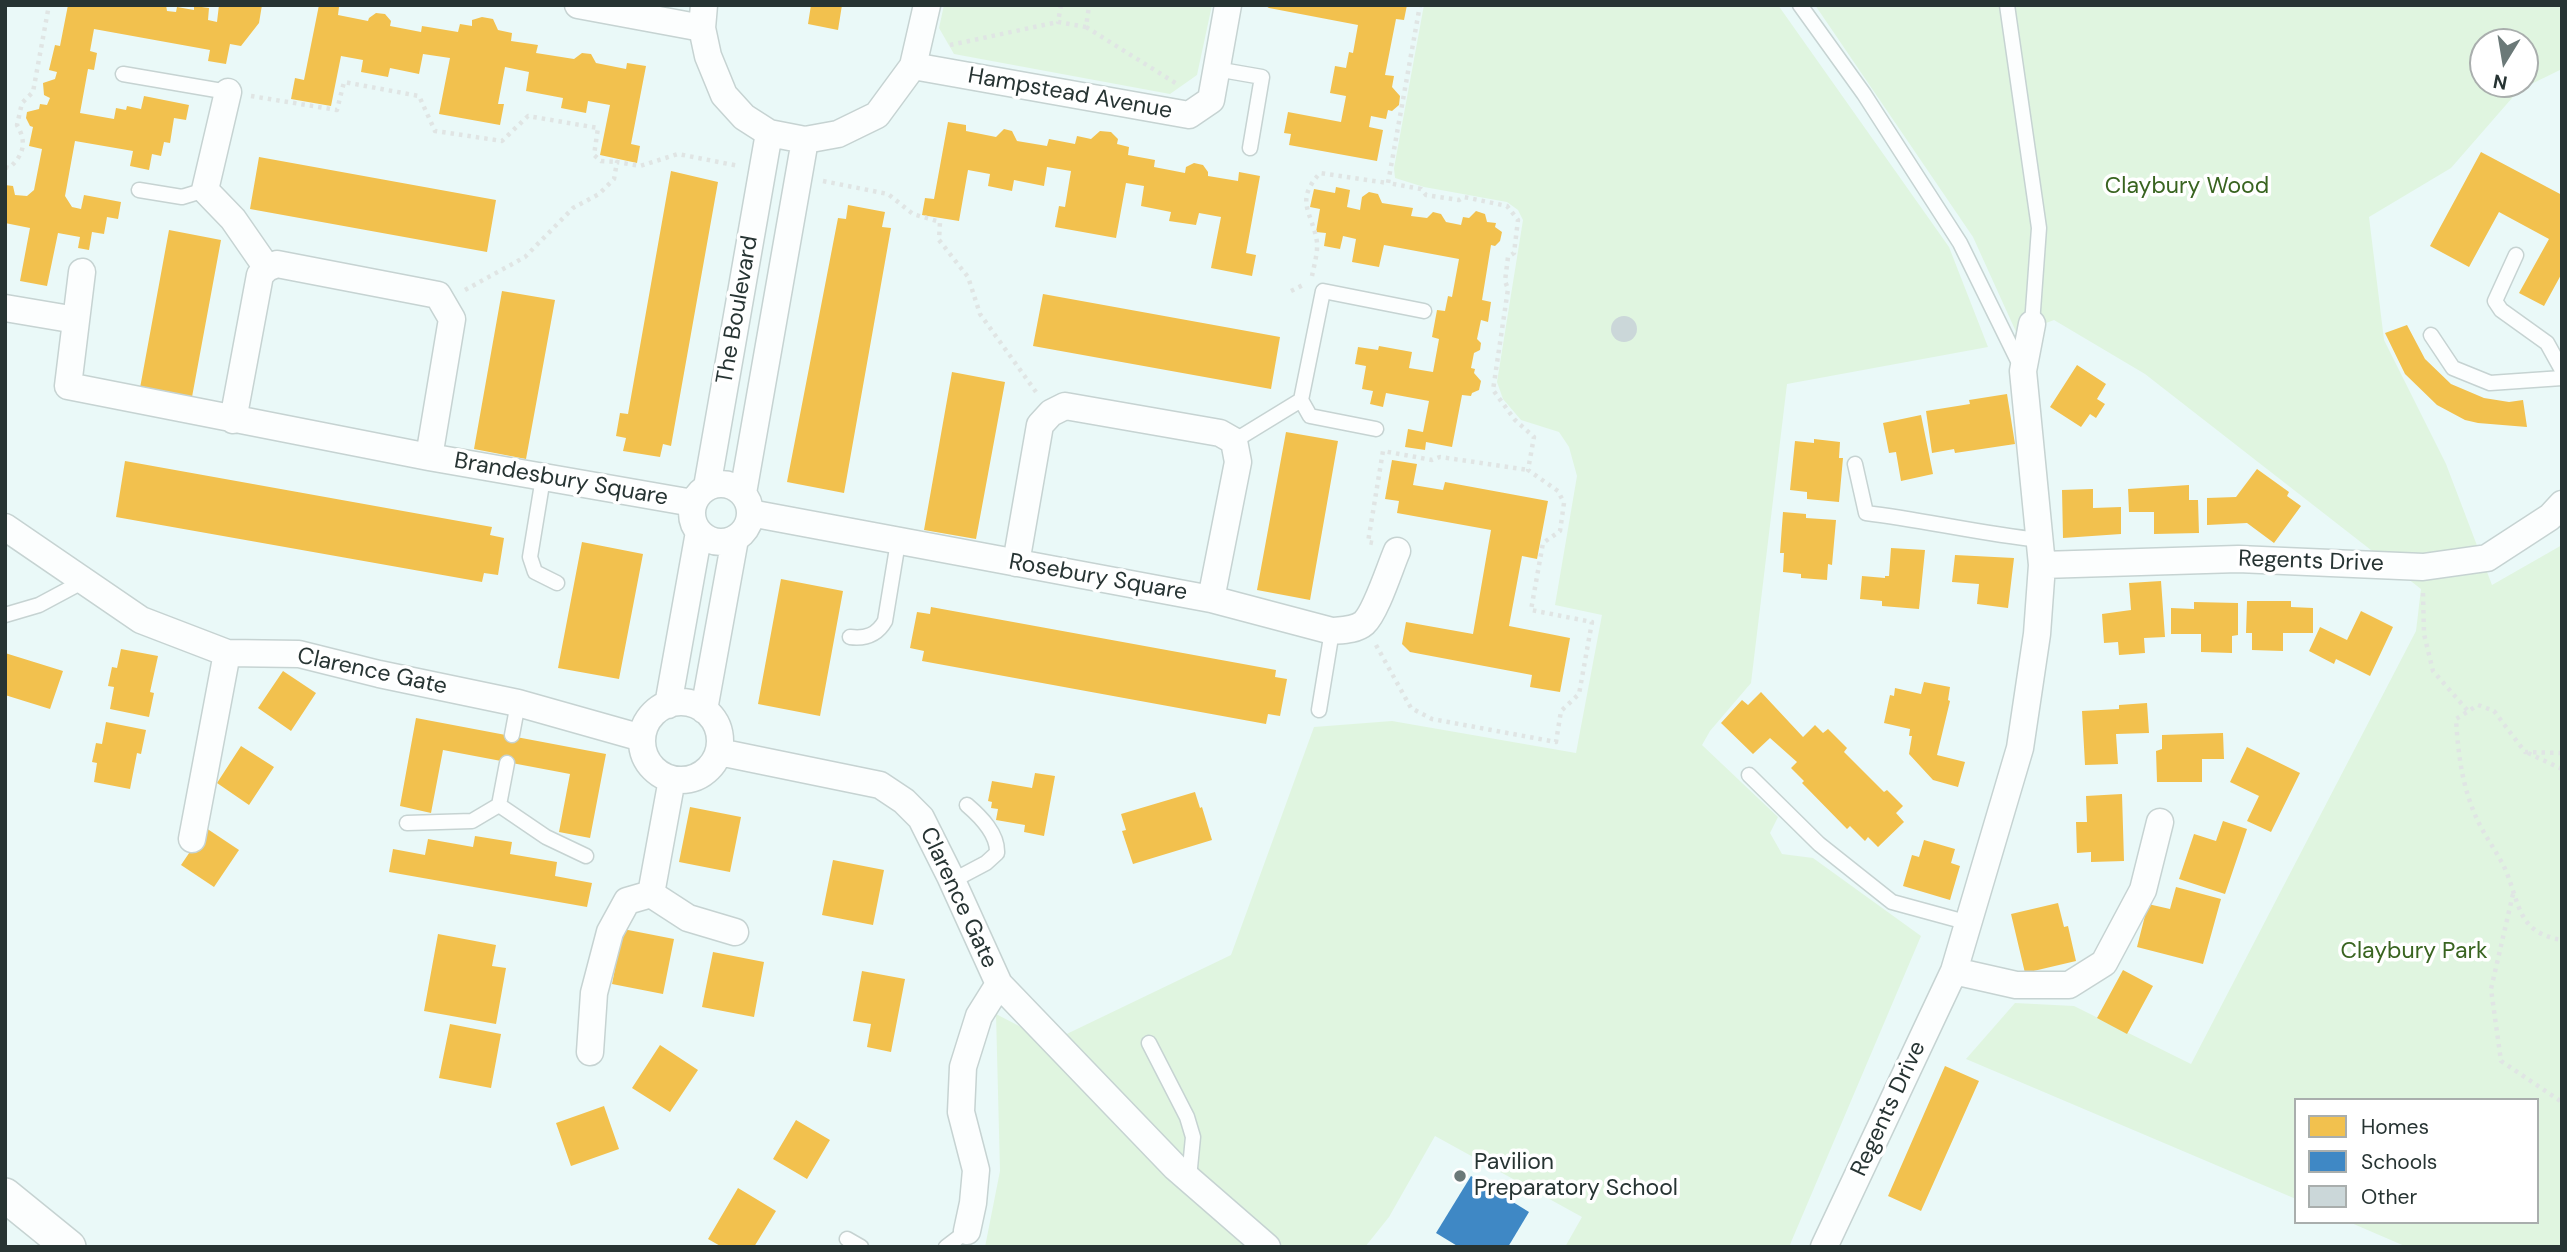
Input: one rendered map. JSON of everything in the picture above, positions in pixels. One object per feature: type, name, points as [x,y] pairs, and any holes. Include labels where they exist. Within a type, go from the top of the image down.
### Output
[{"type":"street","points":[[578,5],[703,17],[708,56],[724,95],[744,117],[769,133],[805,140],[838,134],[877,115],[914,59],[927,5]]},
{"type":"street","name":"Hampstead Avenue","points":[[914,59],[1189,115],[1211,100],[1228,5]]},
{"type":"street","points":[[228,92],[205,190],[233,219],[267,268]]},
{"type":"street","name":"The Boulevard","points":[[700,495],[769,133]]},
{"type":"street","name":"The Boulevard","points":[[747,503],[805,140]]},
{"type":"street","points":[[233,420],[260,275],[267,268],[277,264],[438,295],[443,303]]},
{"type":"street","name":"Brandesbury Square","points":[[82,272],[68,386],[543,478],[700,495]]},
{"type":"street","name":"Brandesbury Square","points":[[429,457],[452,319],[443,303]]},
{"type":"street","points":[[5,308],[76,320]]},
{"type":"street","name":"Regents Drive","points":[[1824,1247],[1954,971],[2020,748],[2037,634],[2041,552],[2023,371],[2032,324]]},
{"type":"street","points":[[1016,564],[1040,425],[1051,413],[1065,406],[1220,433],[1234,441],[1238,462],[1211,599]]},
{"type":"street","points":[[724,484],[747,503],[746,528],[735,539],[719,543],[699,532],[692,519],[700,495],[724,484]]},
{"type":"street","name":"Rosebury Square","points":[[747,503],[898,542],[1211,599],[1332,631],[1349,630],[1364,623]]},
{"type":"street","name":"Regents Drive","points":[[2041,552],[2423,566],[2487,558],[2550,517],[2562,504]]},
{"type":"street","name":"Clarence Gate","points":[[5,527],[141,620],[227,653],[299,654],[518,703],[642,738]]},
{"type":"street","points":[[668,705],[699,532]]},
{"type":"street","points":[[704,710],[735,539]]},
{"type":"street","points":[[1364,623],[1397,551]]},
{"type":"street","points":[[192,839],[227,653]]},
{"type":"street","points":[[683,702],[704,710],[710,715],[719,732],[719,752],[709,769],[701,775],[682,781],[672,779],[662,775],[646,760],[642,738],[649,719],[668,705],[683,702]]},
{"type":"street","name":"Clarence Gate","points":[[719,752],[880,785],[904,801],[921,818],[999,984],[1189,1178],[1267,1247]]},
{"type":"street","points":[[651,894],[672,779]]},
{"type":"street","points":[[1954,971],[2016,985],[2069,985],[2104,963],[2143,890],[2160,822]]},
{"type":"street","points":[[590,1052],[594,993],[610,932],[627,901],[651,894],[688,918],[735,932]]},
{"type":"street","name":"Clarence Gate","points":[[967,1231],[976,1170],[961,1112],[963,1066],[979,1016],[999,984]]},
{"type":"street","points":[[5,1195],[69,1247]]},
{"type":"lane","points":[[1800,5],[1864,94],[1960,243],[2023,371]]},
{"type":"lane","points":[[2007,5],[2039,228],[2032,324]]},
{"type":"lane","points":[[1216,69],[1262,76],[1250,148]]},
{"type":"lane","points":[[123,74],[228,92]]},
{"type":"lane","points":[[139,190],[182,197],[205,190]]},
{"type":"lane","points":[[2516,255],[2495,301],[2501,310],[2547,343],[2562,370]]},
{"type":"lane","points":[[1376,429],[1310,416],[1301,400],[1323,291],[1424,311]]},
{"type":"lane","points":[[2431,335],[2453,368],[2490,383],[2562,378]]},
{"type":"lane","points":[[1234,441],[1301,400]]},
{"type":"lane","points":[[1855,464],[1866,513],[1920,520],[1987,535],[2041,552]]},
{"type":"lane","points":[[543,478],[530,557],[535,572],[557,583]]},
{"type":"lane","points":[[850,637],[861,639],[881,629],[885,621],[898,542]]},
{"type":"lane","points":[[5,615],[38,605],[82,582]]},
{"type":"lane","points":[[1319,710],[1332,631]]},
{"type":"lane","points":[[512,735],[518,703]]},
{"type":"lane","points":[[407,823],[472,821],[499,805],[507,762]]},
{"type":"lane","points":[[1749,775],[1819,844],[1892,902],[1969,923]]},
{"type":"lane","points":[[499,805],[546,837],[586,856]]},
{"type":"lane","points":[[952,881],[986,863],[997,853],[997,843],[982,818],[967,805]]},
{"type":"lane","points":[[1149,1044],[1187,1117],[1193,1137],[1194,1153],[1189,1178]]},
{"type":"lane","points":[[946,1247],[967,1231]]},
{"type":"lane","points":[[847,1239],[861,1247]]},
{"type":"path","points":[[5,167],[9,168],[20,158],[24,137],[17,125],[22,103],[33,92],[49,5]]},
{"type":"path","points":[[1058,22],[1061,5]]},
{"type":"path","points":[[1086,27],[1090,5]]},
{"type":"path","points":[[1388,183],[1420,5]]},
{"type":"path","points":[[914,59],[1058,22],[1086,27],[1208,104]]},
{"type":"path","points":[[228,92],[337,110],[344,82],[419,96],[435,131],[502,141],[528,116],[597,128],[594,155],[601,161],[640,166],[678,154],[762,171]]},
{"type":"path","points":[[443,303],[525,257],[573,208],[599,194],[614,179],[617,162]]},
{"type":"path","points":[[1291,291],[1311,281],[1317,244],[1306,205],[1309,186],[1320,173],[1422,190],[1426,195],[1458,200],[1464,197],[1507,206],[1518,219],[1514,253],[1508,257],[1506,269],[1505,281],[1508,289],[1493,390],[1515,420],[1534,437],[1528,470]]},
{"type":"path","points":[[798,176],[888,194],[913,215],[940,222],[939,240],[968,277],[980,314],[1051,413]]},
{"type":"path","points":[[1364,623],[1411,708],[1432,719],[1556,742],[1561,711],[1579,694],[1592,622],[1531,610],[1544,543],[1560,531],[1564,503],[1558,491],[1528,470],[1440,457],[1432,460],[1383,451],[1368,542],[1397,551]]},
{"type":"path","points":[[2423,566],[2424,634],[2433,671],[2468,711]]},
{"type":"path","points":[[2562,769],[2525,752],[2494,711],[2478,705],[2456,719],[2459,764],[2476,818],[2506,870],[2520,915],[2543,937],[2562,940]]},
{"type":"path","points":[[2525,752],[2562,753]]},
{"type":"path","points":[[2513,893],[2491,989],[2501,1061],[2562,1102]]},
{"type":"green space","points":[[944,5],[1212,5],[1197,75],[1170,94],[954,54],[939,28]]},
{"type":"green space","points":[[1424,5],[1778,5],[1949,247],[1988,347],[1787,384],[1751,683],[1710,731],[1702,745],[1778,817],[1770,833],[1782,854],[1813,858],[1921,936],[1789,1247],[1565,1247],[1582,1217],[1435,1136],[1389,1217],[1365,1247],[985,1247],[1000,1171],[996,1014],[1050,1042],[1231,955],[1314,727],[1392,721],[1576,753],[1602,615],[1555,605],[1577,476],[1569,447],[1559,432],[1521,420],[1503,399],[1497,382],[1523,220],[1518,210],[1507,202],[1424,187],[1395,178],[1394,168]]},
{"type":"green space","points":[[1815,5],[2562,5],[2562,69],[2539,80],[2539,28],[2469,28],[2469,98],[2512,98],[2451,168],[2369,217],[2384,340],[2446,464],[2492,585],[2562,545],[2562,1247],[2407,1247],[2354,1224],[2539,1224],[2539,1098],[2294,1098],[2294,1198],[1966,1059],[2015,1003],[2074,1006],[2191,1064],[2416,631],[2421,589],[2145,374],[2054,320],[2017,334],[1973,237]]},
{"type":"building: Homes","points":[[68,5],[166,5],[167,11],[176,12],[177,7],[194,10],[194,6],[209,8],[208,20],[217,22],[219,5],[262,5],[259,23],[241,46],[230,44],[226,64],[208,61],[210,50],[94,29],[90,51],[97,53],[94,70],[88,69],[80,113],[114,119],[116,108],[126,110],[127,106],[141,109],[144,96],[189,105],[186,120],[174,118],[170,143],[164,142],[161,156],[152,154],[149,170],[130,166],[133,151],[75,141],[65,196],[72,207],[81,209],[84,195],[121,202],[118,219],[107,217],[104,234],[92,232],[89,250],[78,248],[80,237],[58,233],[47,286],[20,281],[30,228],[5,223],[5,185],[13,186],[15,195],[27,196],[34,190],[42,149],[29,146],[33,127],[26,118],[27,112],[39,109],[40,104],[47,105],[50,98],[44,95],[43,83],[55,79],[57,72],[49,70],[55,45],[60,46]]},
{"type":"building: Homes","points":[[319,5],[339,7],[338,15],[368,21],[376,13],[385,14],[391,21],[390,26],[421,32],[422,26],[458,32],[460,24],[472,26],[472,20],[482,17],[493,19],[498,30],[512,33],[511,41],[538,45],[536,53],[574,59],[582,53],[591,54],[596,63],[626,69],[627,63],[646,66],[631,144],[640,146],[637,163],[600,155],[610,105],[588,101],[586,113],[561,108],[563,98],[526,91],[529,72],[505,67],[498,104],[504,104],[500,125],[439,114],[450,58],[423,54],[419,74],[390,68],[388,77],[361,72],[363,60],[341,56],[331,106],[291,99],[295,78],[304,80]]},
{"type":"building: Homes","points":[[811,5],[842,5],[838,30],[808,24]]},
{"type":"building: Homes","points":[[1264,5],[1407,5],[1404,20],[1396,19],[1385,75],[1394,76],[1392,87],[1400,96],[1399,105],[1392,111],[1388,110],[1386,119],[1371,116],[1369,127],[1383,130],[1377,161],[1289,145],[1291,134],[1284,133],[1288,112],[1341,122],[1346,96],[1330,93],[1335,66],[1346,68],[1349,52],[1353,53],[1358,25]]},
{"type":"building: Homes","points":[[948,122],[966,125],[966,131],[996,137],[1004,129],[1012,131],[1017,141],[1047,146],[1049,139],[1075,144],[1077,136],[1091,139],[1100,131],[1111,132],[1118,139],[1117,144],[1129,147],[1128,155],[1155,160],[1154,167],[1185,173],[1186,167],[1194,163],[1203,165],[1208,176],[1238,181],[1239,172],[1260,176],[1246,253],[1256,255],[1252,276],[1211,268],[1221,217],[1199,213],[1196,225],[1169,221],[1171,212],[1141,206],[1144,186],[1126,183],[1116,238],[1055,227],[1059,206],[1065,207],[1071,171],[1047,167],[1044,186],[1014,180],[1012,191],[988,186],[990,174],[968,170],[959,221],[922,215],[925,198],[934,199]]},
{"type":"building: Homes","points":[[2481,152],[2562,195],[2562,273],[2544,306],[2519,293],[2549,239],[2499,212],[2469,267],[2430,246]]},
{"type":"building: Homes","points":[[259,157],[496,200],[487,252],[250,209]]},
{"type":"building: Homes","points":[[671,171],[718,182],[671,446],[663,444],[660,457],[623,451],[626,438],[616,436],[620,413],[628,414]]},
{"type":"building: Homes","points":[[1336,187],[1350,190],[1347,207],[1360,210],[1362,197],[1369,192],[1378,194],[1382,203],[1413,208],[1411,216],[1427,218],[1433,212],[1441,214],[1446,222],[1461,225],[1463,217],[1469,218],[1476,211],[1485,214],[1487,222],[1496,223],[1495,227],[1502,232],[1500,241],[1495,246],[1491,245],[1482,300],[1491,302],[1488,322],[1481,320],[1477,339],[1481,343],[1480,350],[1474,353],[1471,368],[1475,369],[1474,373],[1481,381],[1479,390],[1471,396],[1462,395],[1452,447],[1426,442],[1425,450],[1405,447],[1408,429],[1423,432],[1429,401],[1386,393],[1383,407],[1370,404],[1373,391],[1362,389],[1366,366],[1355,364],[1358,347],[1378,350],[1379,346],[1412,352],[1409,368],[1433,372],[1439,339],[1432,337],[1437,310],[1445,311],[1448,296],[1452,297],[1459,259],[1384,245],[1379,267],[1352,262],[1356,239],[1343,236],[1340,249],[1324,246],[1326,233],[1316,232],[1320,209],[1310,207],[1314,189],[1335,193]]},
{"type":"building: Homes","points":[[848,205],[885,212],[882,227],[891,228],[844,493],[787,482],[838,218],[846,219]]},
{"type":"building: Homes","points":[[169,230],[221,240],[192,397],[140,388]]},
{"type":"building: Homes","points":[[502,291],[555,300],[526,459],[474,449]]},
{"type":"building: Homes","points":[[1043,294],[1280,337],[1271,389],[1033,346]]},
{"type":"building: Homes","points":[[2407,325],[2425,359],[2451,384],[2484,398],[2509,402],[2523,400],[2527,427],[2465,420],[2437,405],[2405,374],[2385,333]]},
{"type":"building: Homes","points":[[2077,365],[2106,384],[2097,399],[2105,404],[2096,418],[2090,414],[2081,427],[2050,407]]},
{"type":"building: Homes","points":[[952,372],[1005,382],[976,539],[924,530]]},
{"type":"building: Homes","points":[[2007,394],[2015,444],[1955,453],[1954,449],[1932,453],[1926,411],[1970,404],[1969,400]]},
{"type":"building: Homes","points":[[1921,415],[1933,474],[1901,481],[1896,452],[1889,453],[1883,423]]},
{"type":"building: Homes","points":[[1286,432],[1338,441],[1310,600],[1257,590]]},
{"type":"building: Homes","points":[[1814,439],[1840,442],[1839,458],[1843,458],[1839,502],[1807,499],[1807,492],[1790,490],[1795,441],[1814,443]]},
{"type":"building: Homes","points":[[1392,460],[1417,464],[1413,485],[1443,490],[1445,482],[1548,501],[1537,559],[1522,556],[1509,626],[1570,638],[1560,692],[1530,687],[1532,675],[1410,652],[1402,644],[1406,622],[1473,634],[1491,530],[1397,513],[1399,501],[1385,499]]},
{"type":"building: Homes","points":[[125,461],[492,527],[490,535],[504,538],[498,575],[484,573],[482,582],[116,517]]},
{"type":"building: Homes","points":[[2257,469],[2289,492],[2287,496],[2301,506],[2274,543],[2247,523],[2207,525],[2207,498],[2236,497]]},
{"type":"building: Homes","points":[[2189,485],[2189,500],[2198,500],[2199,533],[2154,534],[2154,512],[2129,512],[2128,489]]},
{"type":"building: Homes","points":[[2093,489],[2093,508],[2121,507],[2121,534],[2063,538],[2062,490]]},
{"type":"building: Homes","points":[[1783,512],[1806,514],[1806,518],[1836,520],[1832,565],[1828,564],[1827,580],[1801,578],[1801,574],[1783,572],[1784,553],[1780,553]]},
{"type":"building: Homes","points":[[582,542],[643,554],[619,679],[558,668]]},
{"type":"building: Homes","points":[[1891,548],[1925,550],[1919,609],[1882,606],[1882,601],[1860,599],[1862,576],[1889,576]]},
{"type":"building: Homes","points":[[1955,555],[2014,558],[2008,608],[1977,604],[1979,584],[1952,582]]},
{"type":"building: Homes","points":[[781,579],[843,591],[820,716],[758,704]]},
{"type":"building: Homes","points":[[2161,581],[2165,637],[2144,638],[2145,653],[2119,655],[2118,642],[2104,643],[2102,614],[2131,610],[2129,583]]},
{"type":"building: Homes","points":[[2247,601],[2291,601],[2291,607],[2313,608],[2313,633],[2283,633],[2283,651],[2252,650],[2252,633],[2246,633]]},
{"type":"building: Homes","points":[[2194,602],[2238,603],[2238,635],[2232,636],[2232,653],[2201,652],[2201,634],[2171,634],[2171,608],[2194,609]]},
{"type":"building: Homes","points":[[931,607],[1276,670],[1275,677],[1287,679],[1280,716],[1268,714],[1266,724],[922,661],[924,651],[910,648],[917,612],[930,614]]},
{"type":"building: Homes","points":[[2361,611],[2393,627],[2370,676],[2336,659],[2334,664],[2309,651],[2320,627],[2347,640]]},
{"type":"building: Homes","points":[[121,649],[158,656],[150,692],[154,693],[149,717],[110,709],[114,687],[108,686],[112,667],[117,668]]},
{"type":"building: Homes","points":[[5,653],[63,671],[50,709],[5,695]]},
{"type":"building: Homes","points":[[283,671],[316,693],[291,731],[258,708]]},
{"type":"building: Homes","points":[[1924,682],[1950,687],[1950,701],[1937,755],[1965,762],[1958,787],[1933,780],[1909,754],[1912,736],[1909,736],[1910,729],[1884,723],[1890,695],[1894,696],[1895,688],[1921,694]]},
{"type":"building: Homes","points":[[1761,692],[1803,737],[1815,725],[1823,733],[1828,729],[1847,748],[1844,752],[1884,792],[1887,790],[1903,806],[1896,813],[1904,822],[1878,847],[1868,837],[1865,841],[1850,826],[1847,829],[1802,783],[1804,781],[1791,768],[1797,762],[1770,738],[1753,754],[1721,723],[1742,700],[1748,705]]},
{"type":"building: Homes","points":[[2147,703],[2149,733],[2116,734],[2118,764],[2085,765],[2082,711],[2119,709],[2119,705]]},
{"type":"building: Homes","points":[[416,718],[606,754],[590,838],[559,832],[570,774],[443,750],[431,813],[400,806]]},
{"type":"building: Homes","points":[[106,722],[146,730],[141,754],[137,753],[130,789],[94,782],[97,763],[92,762],[96,743],[102,744]]},
{"type":"building: Homes","points":[[2223,733],[2224,759],[2202,759],[2202,782],[2157,782],[2156,751],[2162,749],[2162,735]]},
{"type":"building: Homes","points":[[241,746],[274,767],[249,805],[217,783]]},
{"type":"building: Homes","points":[[2247,747],[2300,773],[2271,832],[2247,821],[2259,796],[2230,782]]},
{"type":"building: Homes","points":[[1035,773],[1055,776],[1044,836],[1024,832],[1025,825],[996,820],[998,809],[991,808],[992,802],[988,801],[992,781],[1032,788]]},
{"type":"building: Homes","points":[[1195,792],[1212,840],[1133,864],[1122,831],[1126,830],[1121,814]]},
{"type":"building: Homes","points":[[2122,794],[2124,861],[2091,862],[2091,852],[2077,853],[2076,822],[2087,822],[2086,796]]},
{"type":"building: Homes","points":[[690,807],[741,817],[730,872],[679,862]]},
{"type":"building: Homes","points":[[2223,821],[2247,829],[2225,894],[2179,879],[2194,834],[2216,841]]},
{"type":"building: Homes","points":[[206,828],[239,850],[214,887],[181,865]]},
{"type":"building: Homes","points":[[475,836],[512,842],[510,854],[557,862],[555,876],[592,883],[587,907],[389,872],[393,849],[425,855],[428,839],[473,847]]},
{"type":"building: Homes","points":[[1924,840],[1955,849],[1951,863],[1960,866],[1950,900],[1903,886],[1912,855],[1919,857]]},
{"type":"building: Homes","points":[[833,860],[884,870],[873,925],[822,915]]},
{"type":"building: Homes","points":[[2176,887],[2221,899],[2203,964],[2137,947],[2148,904],[2170,909]]},
{"type":"building: Homes","points":[[2058,903],[2064,927],[2068,926],[2076,961],[2025,973],[2011,914]]},
{"type":"building: Homes","points":[[623,929],[674,939],[663,994],[612,984]]},
{"type":"building: Homes","points":[[438,934],[496,945],[492,966],[506,968],[496,1024],[424,1011]]},
{"type":"building: Homes","points":[[713,952],[764,962],[754,1017],[702,1007]]},
{"type":"building: Homes","points":[[2123,970],[2153,986],[2127,1034],[2097,1018]]},
{"type":"building: Homes","points":[[862,971],[905,979],[891,1052],[867,1047],[871,1024],[853,1021]]},
{"type":"building: Homes","points":[[450,1024],[501,1034],[491,1088],[439,1078]]},
{"type":"building: Homes","points":[[660,1045],[698,1070],[670,1112],[632,1088]]},
{"type":"building: Homes","points":[[1945,1066],[1979,1081],[1921,1211],[1888,1196]]},
{"type":"building: Homes","points":[[604,1106],[619,1149],[571,1166],[556,1123]]},
{"type":"building: Homes","points":[[796,1120],[830,1140],[807,1179],[773,1159]]},
{"type":"building: Homes","points":[[738,1188],[776,1211],[754,1247],[722,1247],[708,1239]]},
{"type":"building: Schools","points":[[1471,1176],[1529,1212],[1508,1247],[1459,1247],[1436,1233]]},
{"type":"building: Other","points":[[1624,316],[1633,320],[1637,329],[1633,338],[1624,342],[1615,338],[1611,329],[1615,320]]},
{"type":"place","name":"Pavilion Preparatory School","points":[[1460,1176]]},
{"type":"park label","name":"Claybury Wood","points":[[2187,187]]},
{"type":"park label","name":"Claybury Park","points":[[2414,952]]}]
